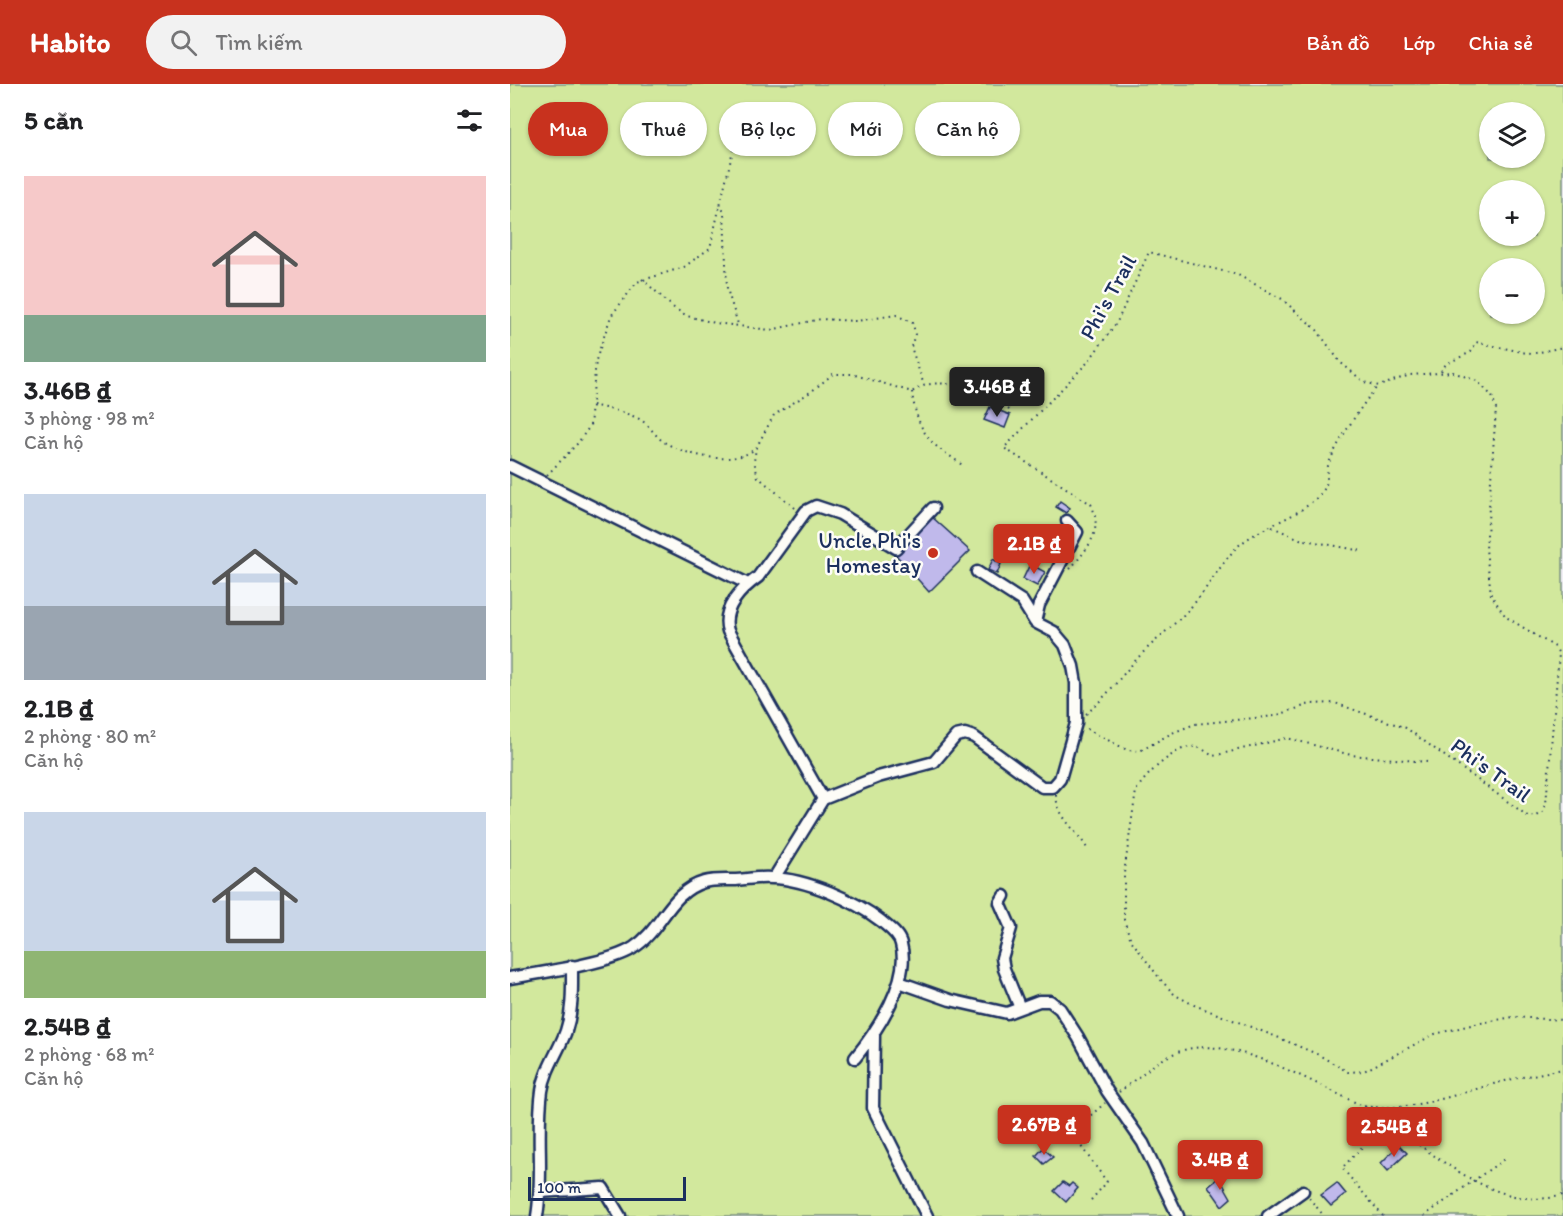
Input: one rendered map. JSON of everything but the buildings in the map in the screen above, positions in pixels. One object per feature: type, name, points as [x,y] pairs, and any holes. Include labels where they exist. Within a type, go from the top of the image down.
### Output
[{"type":"street","points":[[510,466],[748,584]]},
{"type":"street","points":[[823,799],[724,620],[727,611],[748,584],[758,577],[801,516],[816,506],[840,514],[896,548],[933,508]]},
{"type":"street","points":[[1035,622],[1039,604],[1077,532],[1067,520]]},
{"type":"street","points":[[774,878],[823,799],[878,777],[934,762],[956,736],[965,734],[975,737],[1042,787],[1048,789],[1057,783],[1070,748],[1076,723],[1076,683],[1065,645],[1054,632],[1035,622],[1022,601],[977,572]]},
{"type":"street","points":[[510,978],[572,966],[631,950],[653,931],[668,908],[692,886],[708,881],[774,878],[837,895],[864,908],[888,927],[901,943],[903,964],[899,982],[873,1035],[855,1058]]},
{"type":"street","points":[[1004,896],[1000,903],[1011,934],[1002,958],[1004,969],[1020,1008]]},
{"type":"street","points":[[537,1216],[541,1192],[538,1149],[542,1089],[557,1047],[566,1032],[571,1007],[572,966]]},
{"type":"street","points":[[899,982],[950,1000],[1007,1013],[1039,1001],[1050,1001],[1060,1010],[1111,1098],[1143,1143],[1179,1216]]},
{"type":"street","points":[[873,1035],[873,1108],[927,1216]]},
{"type":"street","points":[[541,1192],[603,1188],[620,1216]]},
{"type":"street","points":[[1268,1216],[1303,1191]]},
{"type":"path","points":[[544,483],[549,471],[577,444],[590,426],[596,360],[611,316],[637,282],[684,267],[710,248],[732,156]]},
{"type":"path","points":[[720,203],[724,212],[727,289],[738,324]]},
{"type":"path","name":"Phi's Trail","points":[[1065,577],[1093,539],[1097,520],[1092,504],[1004,448],[1088,362],[1117,322],[1149,252],[1238,275],[1282,298],[1317,330],[1340,362],[1365,382],[1378,386],[1410,375],[1441,372],[1465,375],[1485,387],[1492,396],[1496,409],[1486,549],[1491,596],[1506,617],[1555,647],[1559,654],[1561,669],[1552,707],[1552,742],[1546,804],[1544,811],[1538,816],[1529,817],[1510,805],[1406,728],[1335,703],[1310,704],[1275,716],[1195,724],[1172,733],[1140,752],[1127,750],[1076,723]]},
{"type":"path","points":[[642,279],[674,308],[687,316],[715,323],[738,324],[754,329],[770,330],[821,320],[856,321],[896,315],[905,318],[913,323],[915,334],[911,347],[924,385]]},
{"type":"path","points":[[1441,372],[1446,364],[1471,352],[1476,342],[1531,354],[1563,347]]},
{"type":"path","points":[[592,405],[640,420],[663,441],[700,455],[739,457],[750,454],[756,448],[774,415],[812,391],[833,374],[852,374],[912,392],[933,382],[960,387],[1012,411]]},
{"type":"path","points":[[1076,723],[1095,707],[1136,660],[1192,607],[1234,550],[1322,492],[1328,481],[1328,467],[1365,402],[1378,386]]},
{"type":"path","points":[[912,392],[914,407],[922,427],[934,444],[964,467]]},
{"type":"path","points":[[756,448],[754,461],[758,477],[801,516]]},
{"type":"path","points":[[1272,527],[1300,539],[1362,551]]},
{"type":"path","points":[[1427,762],[1351,755],[1287,738],[1213,756],[1195,747],[1183,748],[1141,781],[1136,791],[1122,897],[1124,920],[1131,940],[1175,995],[1222,1017],[1309,1050],[1348,1072],[1365,1071],[1435,1034],[1475,1024],[1513,1017],[1563,1020]]},
{"type":"path","points":[[1057,783],[1056,805],[1062,816],[1080,835],[1088,850]]},
{"type":"path","points":[[1090,1200],[1107,1182],[1076,1138],[1076,1128],[1111,1098],[1167,1058],[1192,1048],[1220,1047],[1251,1055],[1363,1106],[1388,1120],[1473,1181],[1532,1199],[1563,1194]]},
{"type":"path","points":[[1363,1106],[1409,1107],[1519,1077],[1563,1070]]},
{"type":"path","points":[[1383,1216],[1342,1168],[1388,1120]]},
{"type":"path","points":[[1424,1216],[1507,1157]]},
{"type":"path","points":[[1303,1191],[1324,1216]]},
{"type":"green space","points":[[510,84],[1563,84],[1563,1216],[510,1216]]},
{"type":"place","name":"Uncle Phi's Homestay","points":[[933,553]]}]
